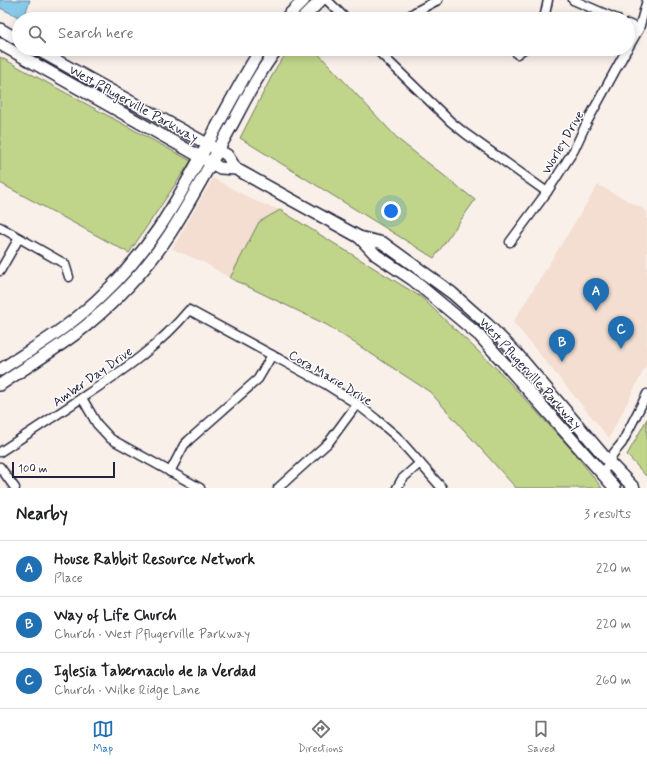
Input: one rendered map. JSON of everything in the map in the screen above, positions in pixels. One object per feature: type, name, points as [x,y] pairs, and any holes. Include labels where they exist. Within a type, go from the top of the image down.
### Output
[{"type":"main road","points":[[292,12],[304,0]]},
{"type":"main road","points":[[309,12],[321,0]]},
{"type":"main road","points":[[0,29],[12,36]]},
{"type":"main road","name":"West Pflugerville Parkway","points":[[0,44],[12,51]]},
{"type":"main road","name":"West Pflugerville Parkway","points":[[22,56],[220,168],[236,169],[359,237],[383,243],[452,293],[487,324],[518,355],[609,462],[634,488]]},
{"type":"main road","name":"West Pflugerville Parkway","points":[[49,56],[227,155],[236,169]]},
{"type":"main road","points":[[0,370],[54,334],[79,315],[100,297],[134,260],[165,218],[201,156],[241,80],[256,56]]},
{"type":"main road","points":[[0,385],[87,325],[127,287],[169,236],[270,56]]},
{"type":"main road","points":[[165,218],[165,233],[169,236]]},
{"type":"main road","name":"West Pflugerville Parkway","points":[[359,237],[376,255],[413,280],[480,336],[615,488]]},
{"type":"street","points":[[327,0],[339,12]]},
{"type":"street","points":[[415,12],[438,0]]},
{"type":"street","points":[[545,12],[548,0]]},
{"type":"street","points":[[573,0],[601,12]]},
{"type":"street","name":"Worley Drive","points":[[635,35],[646,0]]},
{"type":"street","points":[[383,56],[451,122],[547,192]]},
{"type":"street","name":"Worley Drive","points":[[510,242],[547,192],[574,150],[624,56]]},
{"type":"street","points":[[0,227],[65,264],[69,277]]},
{"type":"street","points":[[0,271],[19,238]]},
{"type":"street","name":"Cora Marie Drive","points":[[189,310],[327,385],[357,404],[396,436],[442,488]]},
{"type":"street","name":"Amber Day Drive","points":[[0,452],[121,372],[165,336],[189,310]]},
{"type":"street","points":[[170,472],[182,449],[189,440],[258,379],[272,355]]},
{"type":"street","points":[[603,473],[613,454],[622,443],[647,394]]},
{"type":"street","points":[[82,398],[97,424],[107,436],[200,488]]},
{"type":"street","points":[[278,488],[329,442],[357,404]]},
{"type":"street","points":[[397,488],[402,479],[420,463]]},
{"type":"street","points":[[0,467],[15,488]]},
{"type":"shaded area","points":[[213,178],[255,201],[280,210],[259,222],[230,278],[203,262],[172,249]]},
{"type":"shaded area","points":[[598,185],[647,211],[647,364],[609,438],[513,322]]},
{"type":"green space","points":[[285,56],[321,56],[399,140],[475,200],[434,258],[240,138],[277,66]]},
{"type":"green space","points":[[0,57],[191,161],[129,253],[0,183]]},
{"type":"green space","points":[[280,210],[421,297],[498,370],[572,450],[602,488],[516,488],[430,392],[327,325],[230,278],[259,222]]},
{"type":"green space","points":[[647,419],[647,477],[627,455]]},
{"type":"water","points":[[0,0],[30,0],[26,12],[12,12],[12,14],[0,8]]},
{"type":"place","name":"House Rabbit Resource Network","points":[[596,311]]},
{"type":"place","name":"Iglesia Tabernaculo de la Verdad","points":[[621,349]]},
{"type":"place","name":"Way of Life Church","points":[[562,362]]}]
